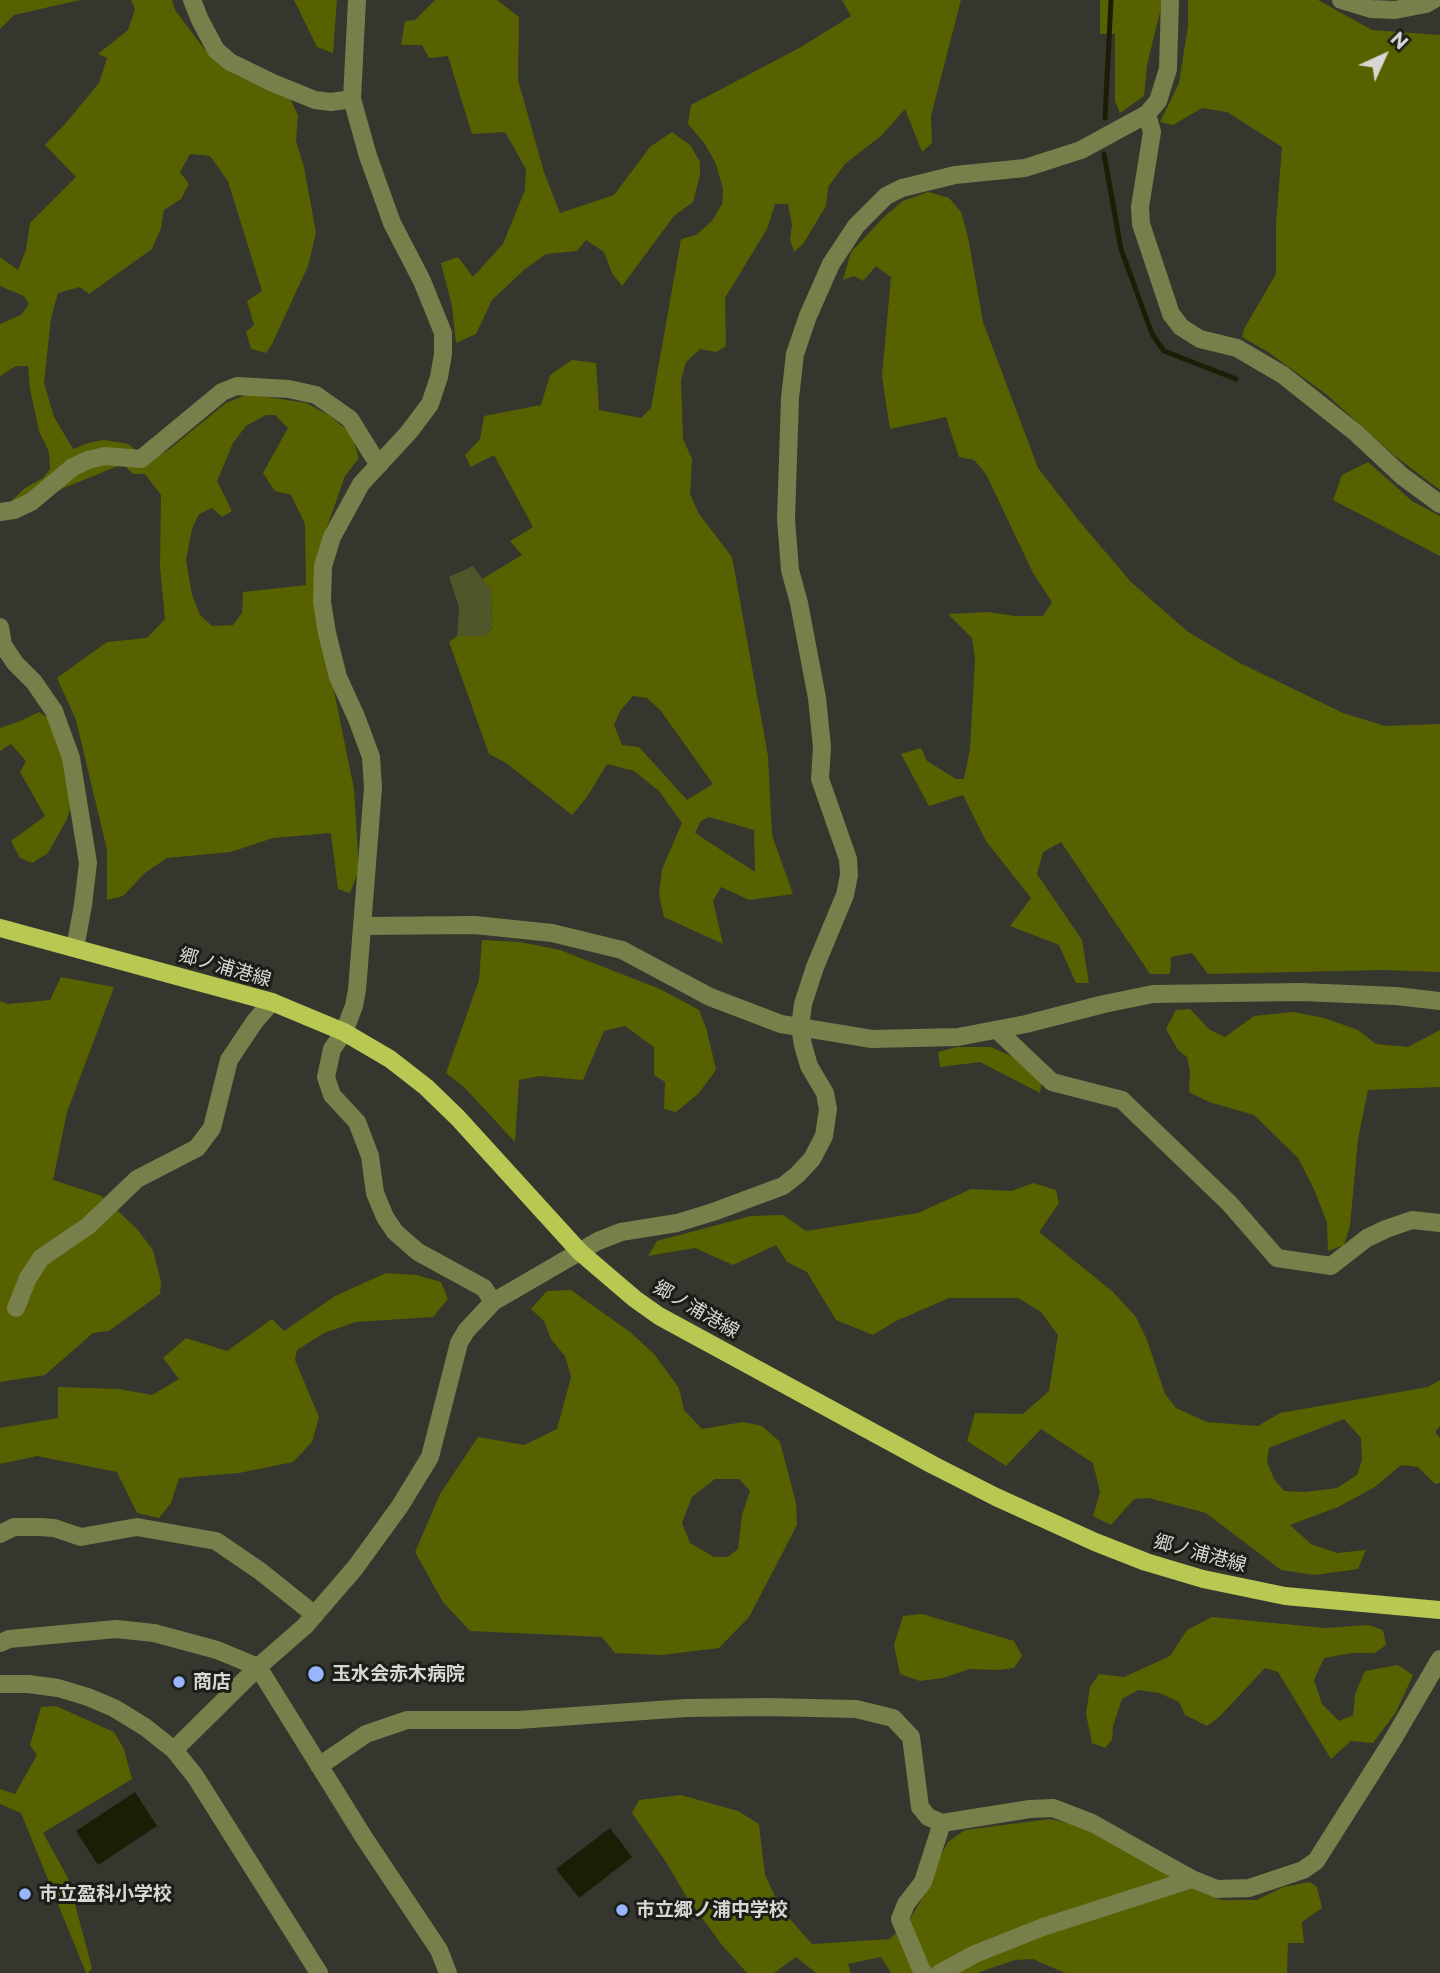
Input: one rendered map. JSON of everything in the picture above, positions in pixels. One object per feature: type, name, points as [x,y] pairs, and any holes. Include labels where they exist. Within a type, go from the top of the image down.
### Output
[{"type":"main road","name":"郷ノ浦港線","points":[[0,928],[272,1002],[344,1032],[390,1059],[426,1087],[458,1118],[580,1252],[659,1316],[933,1465],[1095,1542],[1146,1562],[1203,1579],[1285,1596],[1440,1610]]},
{"type":"street","points":[[192,0],[216,50],[230,62],[315,100],[331,102],[352,99]]},
{"type":"street","points":[[357,0],[352,99],[368,156],[392,223],[422,281],[443,333],[441,365],[430,404],[409,432],[361,484],[332,537],[323,566],[321,602],[338,677],[370,757],[372,810],[357,990],[344,1032],[332,1049],[326,1077],[332,1095],[357,1122],[370,1156],[375,1193],[385,1217],[396,1232],[412,1247],[444,1268],[484,1289],[494,1302]]},
{"type":"street","points":[[174,1750],[258,1667],[305,1626],[355,1568],[415,1485],[430,1457],[459,1343],[494,1302],[598,1241],[621,1232],[677,1223],[783,1186],[812,1159],[824,1136],[828,1109],[825,1093],[810,1066],[800,1027],[803,1004],[845,895],[849,875],[848,859],[820,779],[822,747],[817,698],[790,570],[786,519],[790,398],[795,354],[831,264],[856,226],[886,196],[902,188],[955,175],[1025,168],[1081,150],[1147,114],[1158,101],[1168,69],[1170,0]]},
{"type":"street","points":[[1341,0],[1371,9],[1395,10],[1433,0]]},
{"type":"street","points":[[1147,114],[1152,132],[1140,207],[1141,224],[1171,314],[1181,327],[1200,339],[1237,348],[1283,375],[1356,433],[1402,476],[1440,504]]},
{"type":"street","points":[[0,512],[14,510],[32,502],[74,467],[88,460],[105,456],[141,458],[222,392],[237,386],[289,389],[316,395],[351,419],[380,464]]},
{"type":"street","points":[[1,639],[15,663],[34,681],[54,711],[71,758],[88,863],[75,948]]},
{"type":"street","points":[[363,926],[475,925],[552,933],[622,950],[710,997],[781,1024],[832,1033],[894,1039],[958,1037],[1153,994],[1301,992],[1440,1001]]},
{"type":"street","points":[[16,1308],[28,1278],[41,1258],[88,1226],[137,1179],[197,1147],[212,1128],[229,1060],[254,1021],[272,1002]]},
{"type":"street","points":[[997,1030],[1052,1082],[1122,1100],[1230,1205],[1277,1258],[1331,1266],[1367,1238],[1386,1229],[1412,1220],[1440,1223]]},
{"type":"street","points":[[0,1534],[15,1527],[54,1528],[81,1536],[137,1527],[216,1541],[260,1571],[315,1615]]},
{"type":"street","points":[[0,1643],[9,1639],[116,1629],[154,1633],[217,1650],[258,1667],[387,1873],[439,1950],[448,1973]]},
{"type":"street","points":[[319,1766],[366,1734],[407,1720],[518,1720],[686,1708],[856,1709],[893,1718],[911,1737],[920,1807],[928,1817],[942,1823],[1053,1808],[1092,1823],[1192,1879],[1217,1889],[1248,1888],[1303,1870],[1316,1861],[1440,1659]]},
{"type":"street","points":[[0,1684],[58,1688],[88,1697],[114,1708],[145,1727],[174,1750],[195,1776],[319,1973]]},
{"type":"street","points":[[924,1973],[900,1919],[906,1904],[923,1882],[942,1823]]},
{"type":"street","points":[[940,1973],[975,1954],[1043,1927],[1192,1879]]},
{"type":"green space","points":[[0,0],[80,0],[14,15],[0,29]]},
{"type":"green space","points":[[131,0],[172,0],[175,10],[206,51],[235,75],[290,99],[298,115],[296,141],[304,167],[316,233],[308,266],[266,353],[251,349],[246,332],[254,325],[247,301],[262,291],[228,181],[210,156],[190,154],[180,172],[189,184],[181,199],[164,210],[161,228],[152,249],[89,294],[80,287],[58,293],[51,318],[44,383],[54,417],[73,449],[104,440],[128,444],[150,461],[171,448],[226,403],[248,394],[306,403],[330,416],[351,433],[359,458],[345,476],[319,550],[315,592],[318,631],[332,681],[354,789],[359,870],[350,893],[338,889],[331,833],[273,838],[231,852],[167,858],[145,873],[123,896],[107,900],[107,850],[76,720],[57,678],[107,642],[147,638],[165,619],[160,567],[161,495],[145,474],[133,474],[123,464],[54,492],[10,502],[25,488],[43,478],[50,469],[49,452],[39,431],[30,389],[28,366],[16,366],[0,376],[0,324],[21,315],[29,304],[24,296],[0,286],[0,257],[18,270],[26,250],[30,223],[76,177],[45,145],[99,83],[107,58],[98,54],[128,30],[135,9]],"holes":[[[266,415],[275,415],[288,428],[263,473],[275,491],[291,495],[305,524],[306,585],[243,592],[242,613],[233,625],[212,626],[200,615],[192,595],[186,560],[192,529],[199,514],[212,508],[222,517],[232,511],[217,481],[233,443],[246,426]]]},
{"type":"green space","points":[[294,0],[337,0],[333,53],[317,47]]},
{"type":"green space","points":[[435,0],[497,0],[519,17],[518,80],[544,172],[560,213],[614,195],[650,147],[672,132],[690,145],[700,162],[700,175],[693,202],[674,216],[622,286],[612,273],[604,252],[586,240],[577,251],[546,254],[525,269],[492,300],[476,334],[456,343],[452,306],[441,263],[458,257],[473,277],[503,244],[525,190],[526,169],[505,132],[472,134],[448,56],[429,58],[422,45],[401,45],[405,21],[415,20]]},
{"type":"green space","points":[[842,0],[961,0],[931,116],[932,143],[922,152],[905,109],[882,135],[845,164],[828,187],[826,206],[803,244],[794,252],[790,239],[792,225],[788,204],[775,204],[767,229],[725,298],[726,346],[716,352],[700,349],[686,362],[681,380],[683,439],[692,459],[690,494],[699,514],[732,557],[768,756],[772,835],[793,894],[749,900],[721,887],[713,901],[723,944],[664,917],[659,894],[662,869],[682,823],[659,791],[634,771],[607,764],[587,797],[572,815],[506,763],[489,754],[449,642],[457,636],[485,636],[492,628],[491,590],[482,579],[522,555],[510,541],[533,527],[494,455],[471,467],[465,455],[480,439],[484,416],[541,405],[550,375],[572,360],[596,363],[599,410],[641,418],[651,408],[681,239],[696,235],[712,221],[722,204],[723,189],[716,164],[705,144],[688,124],[691,105],[801,47],[851,16]],"holes":[[[633,696],[647,698],[661,711],[713,784],[687,800],[639,747],[622,745],[614,725],[620,711]],[[709,817],[754,830],[755,872],[695,833],[701,821]]]},
{"type":"green space","points":[[1100,0],[1163,0],[1147,65],[1144,96],[1120,113],[1115,101],[1115,34],[1100,34]]},
{"type":"green space","points":[[1188,0],[1318,0],[1372,30],[1440,35],[1440,490],[1395,456],[1326,394],[1268,352],[1242,337],[1276,274],[1276,225],[1282,147],[1227,112],[1202,108],[1173,125],[1160,122],[1179,83],[1188,26]]},
{"type":"green space","points":[[928,192],[949,198],[961,212],[983,322],[1038,468],[1131,582],[1187,631],[1240,663],[1343,713],[1385,726],[1440,724],[1440,972],[1383,970],[1208,974],[1192,953],[1171,957],[1170,974],[1150,974],[1061,842],[1043,852],[1037,874],[1082,940],[1089,983],[1076,983],[1059,945],[1010,926],[1031,898],[986,841],[963,795],[929,806],[901,754],[921,748],[927,761],[956,779],[964,779],[970,749],[975,658],[972,638],[948,614],[988,612],[1043,616],[1052,602],[1033,573],[986,474],[974,460],[959,457],[946,417],[890,429],[882,376],[891,277],[876,266],[863,281],[854,276],[843,280],[851,252],[886,215],[903,201]]},
{"type":"green space","points":[[1368,462],[1412,501],[1440,516],[1440,556],[1333,500],[1342,475]]},
{"type":"green space","points":[[473,566],[491,590],[492,627],[485,636],[457,636],[459,607],[449,577]]},
{"type":"green space","points":[[39,712],[50,719],[63,748],[72,802],[67,819],[48,853],[32,863],[20,858],[11,841],[45,816],[20,772],[26,761],[11,744],[0,751],[0,728]]},
{"type":"green space","points":[[482,940],[520,942],[560,950],[660,989],[699,1010],[716,1070],[698,1094],[676,1112],[664,1109],[665,1082],[654,1075],[654,1047],[625,1026],[604,1031],[583,1080],[540,1076],[519,1080],[515,1142],[465,1088],[446,1073],[479,980]]},
{"type":"green space","points":[[61,977],[114,987],[67,1112],[53,1180],[102,1196],[137,1229],[153,1250],[161,1282],[160,1294],[109,1331],[93,1333],[45,1375],[0,1382],[0,1001],[8,1004],[50,1000]]},
{"type":"green space","points":[[1190,1009],[1210,1030],[1225,1037],[1254,1016],[1294,1012],[1324,1018],[1358,1030],[1376,1044],[1408,1047],[1440,1030],[1440,1087],[1368,1090],[1358,1139],[1350,1226],[1344,1245],[1328,1251],[1327,1223],[1298,1158],[1254,1115],[1209,1102],[1189,1092],[1190,1072],[1187,1057],[1178,1050],[1166,1029],[1176,1010]]},
{"type":"green space","points":[[957,1047],[991,1047],[1013,1057],[1042,1081],[1040,1093],[980,1062],[940,1067],[938,1052]]},
{"type":"green space","points":[[1033,1183],[1056,1190],[1059,1203],[1039,1232],[1113,1292],[1136,1317],[1147,1340],[1165,1394],[1176,1408],[1207,1422],[1258,1426],[1280,1413],[1428,1387],[1440,1380],[1440,1426],[1435,1432],[1440,1438],[1440,1483],[1435,1484],[1418,1467],[1401,1465],[1375,1487],[1338,1507],[1290,1525],[1311,1544],[1337,1553],[1366,1550],[1358,1569],[1315,1575],[1281,1570],[1206,1513],[1149,1498],[1134,1499],[1111,1525],[1093,1516],[1100,1492],[1093,1463],[1041,1429],[1006,1466],[967,1441],[975,1413],[1023,1414],[1049,1391],[1058,1335],[1041,1312],[1018,1298],[949,1298],[896,1321],[873,1335],[836,1320],[807,1272],[787,1262],[776,1245],[733,1265],[695,1248],[648,1256],[657,1241],[751,1216],[783,1215],[806,1231],[918,1213],[971,1189],[1011,1191]],"holes":[[[1344,1419],[1361,1438],[1362,1460],[1357,1475],[1337,1488],[1305,1492],[1284,1491],[1274,1479],[1267,1462],[1269,1448]]]},
{"type":"green space","points":[[386,1273],[416,1275],[441,1282],[448,1299],[433,1317],[356,1322],[324,1333],[297,1350],[295,1360],[319,1417],[312,1442],[293,1462],[239,1473],[179,1478],[171,1503],[159,1518],[137,1513],[117,1472],[37,1456],[0,1464],[0,1428],[58,1418],[58,1387],[119,1389],[152,1395],[179,1379],[163,1358],[186,1338],[227,1351],[272,1319],[284,1331],[335,1296]]},
{"type":"green space","points":[[571,1290],[630,1332],[654,1354],[679,1388],[684,1410],[702,1429],[743,1422],[762,1426],[780,1442],[796,1503],[797,1525],[749,1617],[719,1648],[662,1655],[615,1653],[602,1637],[470,1631],[443,1602],[415,1552],[440,1494],[478,1437],[524,1445],[557,1429],[571,1377],[565,1356],[551,1339],[544,1321],[531,1309],[547,1291]],"holes":[[[715,1479],[739,1479],[750,1491],[742,1515],[738,1549],[728,1557],[714,1557],[690,1543],[682,1523],[692,1497]]]},
{"type":"green space","points":[[922,1614],[1014,1641],[1022,1656],[1014,1668],[970,1669],[943,1678],[920,1681],[900,1674],[894,1645],[903,1616]]},
{"type":"green space","points":[[1212,1617],[1325,1628],[1368,1625],[1383,1630],[1386,1645],[1375,1653],[1352,1653],[1324,1658],[1314,1680],[1322,1704],[1339,1721],[1353,1715],[1355,1694],[1365,1671],[1398,1665],[1413,1675],[1396,1712],[1373,1743],[1351,1741],[1331,1759],[1278,1672],[1265,1668],[1220,1716],[1207,1726],[1185,1715],[1179,1702],[1159,1693],[1138,1690],[1122,1699],[1113,1726],[1112,1740],[1105,1748],[1092,1743],[1086,1714],[1090,1687],[1099,1674],[1124,1677],[1170,1656],[1187,1630]]},
{"type":"green space","points":[[56,1706],[114,1732],[124,1749],[132,1779],[43,1833],[68,1878],[92,1968],[88,1973],[21,1813],[0,1804],[0,1789],[15,1794],[37,1755],[30,1745],[41,1707]]},
{"type":"green space","points":[[681,1795],[738,1811],[759,1824],[765,1875],[781,1909],[812,1944],[890,1939],[910,1919],[930,1885],[948,1842],[965,1830],[1050,1819],[1079,1826],[1198,1891],[1221,1900],[1257,1900],[1283,1887],[1310,1882],[1317,1887],[1322,1908],[1302,1922],[1304,1943],[1288,1943],[1287,1973],[1065,1973],[1033,1959],[1015,1960],[977,1973],[891,1973],[881,1957],[848,1964],[851,1973],[816,1973],[796,1957],[774,1973],[747,1973],[722,1945],[686,1896],[632,1813],[639,1800]]},
{"type":"shaded area","points":[[135,1792],[157,1826],[98,1865],[76,1831]]},
{"type":"shaded area","points":[[610,1828],[632,1857],[579,1898],[556,1869]]},
{"type":"waterway","points":[[1105,118],[1111,0]]},
{"type":"waterway","points":[[1104,154],[1121,249],[1152,334],[1164,351],[1236,379]]},
{"type":"place","name":"玉水会赤木病院","points":[[316,1674]]},
{"type":"place","name":"商店","points":[[179,1682]]},
{"type":"place","name":"市立盈科小学校","points":[[25,1894]]},
{"type":"place","name":"市立郷ノ浦中学校","points":[[622,1910]]}]
